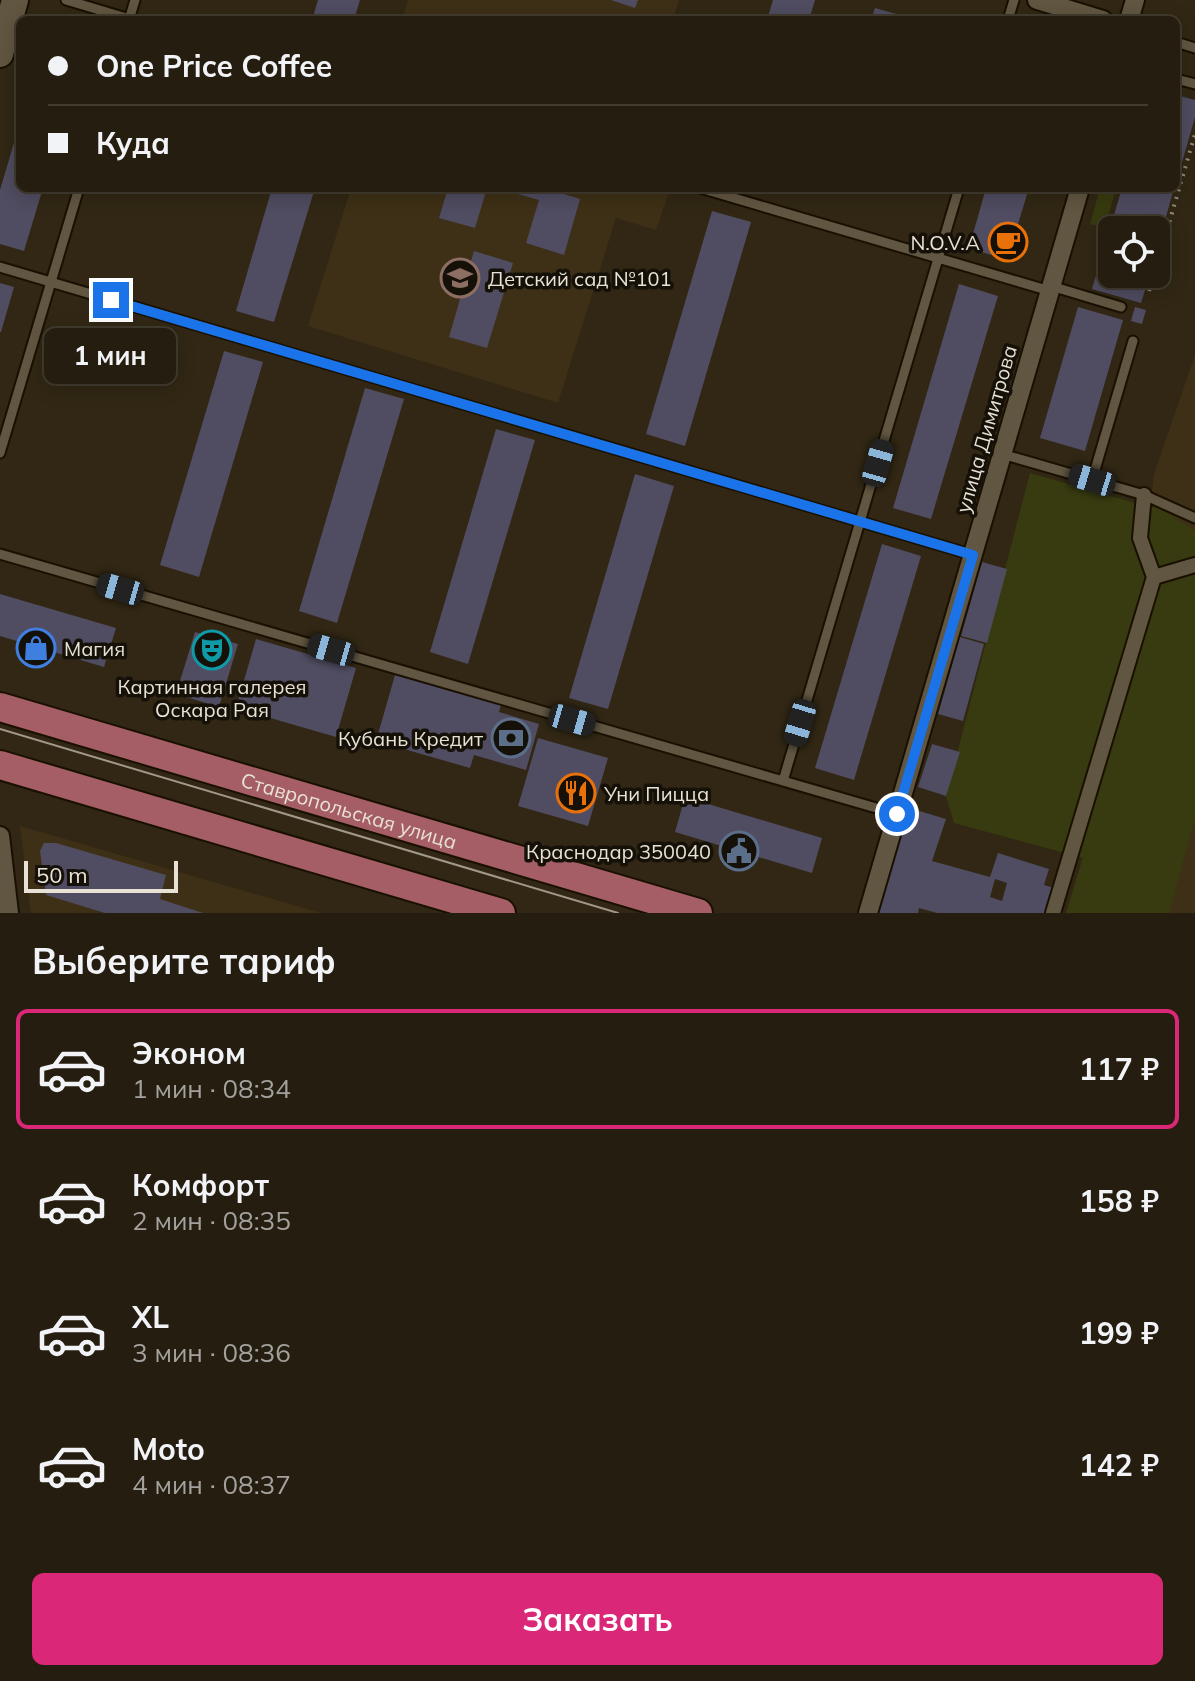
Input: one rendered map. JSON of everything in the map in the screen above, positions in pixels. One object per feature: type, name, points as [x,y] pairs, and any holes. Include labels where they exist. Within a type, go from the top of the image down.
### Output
[{"type":"main road","points":[[0,54],[15,0]]},
{"type":"main road","name":"Ставропольская улица","points":[[0,707],[698,913]]},
{"type":"main road","points":[[0,765],[448,905],[501,913]]},
{"type":"street","points":[[1037,0],[1090,16]]},
{"type":"street","name":"улица Димитрова","points":[[868,913],[973,555],[986,526],[1002,454],[1079,192]]},
{"type":"street","points":[[1053,913],[1154,577],[1140,538],[1144,495]]},
{"type":"street","points":[[1154,577],[1195,565]]},
{"type":"street","points":[[0,840],[9,913]]},
{"type":"lane","points":[[66,0],[117,16]]},
{"type":"lane","points":[[0,453],[78,192]]},
{"type":"lane","points":[[714,192],[1121,307]]},
{"type":"lane","points":[[783,781],[958,192]]},
{"type":"lane","points":[[0,267],[973,555]]},
{"type":"lane","points":[[1092,480],[1133,341]]},
{"type":"lane","points":[[1002,454],[1144,495],[1195,518]]},
{"type":"lane","points":[[0,554],[897,814]]},
{"type":"path","points":[[1180,186],[1195,134]]},
{"type":"path","points":[[1170,220],[1178,192]]},
{"type":"shaded area","points":[[408,0],[679,0],[674,16],[403,16]]},
{"type":"shaded area","name":"Детский сад №101","points":[[350,192],[669,192],[656,230],[616,218],[558,403],[308,326]]},
{"type":"shaded area","points":[[1195,355],[1195,913],[1066,913],[1169,573],[1151,498],[1154,474]]},
{"type":"shaded area","points":[[20,826],[321,913],[31,913]]},
{"type":"green space","points":[[1099,192],[1115,192],[1108,216],[1098,216],[1098,226],[1090,224]]},
{"type":"green space","points":[[1030,473],[1153,508],[1157,506],[1195,531],[1195,818],[1169,913],[1066,913],[1083,858],[954,823],[946,796]]},
{"type":"building","points":[[318,0],[360,0],[355,16],[313,16]]},
{"type":"building","points":[[611,0],[638,0],[635,8]]},
{"type":"building","points":[[773,0],[815,0],[810,16],[768,16]]},
{"type":"building","points":[[875,8],[903,16],[872,16]]},
{"type":"building","points":[[1180,96],[1195,100],[1195,117],[1180,170]]},
{"type":"building","points":[[16,136],[16,192],[42,192],[24,251],[0,244],[0,190]]},
{"type":"building","points":[[271,192],[314,192],[274,322],[236,311]]},
{"type":"building","points":[[447,192],[486,192],[475,228],[439,218]]},
{"type":"building","points":[[511,192],[557,192],[580,199],[564,255],[526,243],[539,200]]},
{"type":"building","points":[[985,192],[1028,192],[1007,260],[969,248]]},
{"type":"building","points":[[1121,192],[1173,192],[1166,216],[1114,216]]},
{"type":"building","points":[[712,211],[751,222],[685,446],[646,434]]},
{"type":"building","points":[[474,251],[513,263],[487,348],[449,337]]},
{"type":"building","points":[[1098,269],[1098,288],[1146,288],[1141,303],[1092,289]]},
{"type":"building","points":[[0,283],[14,287],[1,332],[0,332]]},
{"type":"building","points":[[959,284],[998,296],[931,519],[893,508]]},
{"type":"building","points":[[1078,307],[1123,320],[1085,451],[1040,438]]},
{"type":"building","points":[[1135,307],[1146,310],[1142,324],[1131,321]]},
{"type":"building","points":[[224,351],[263,362],[199,577],[160,565]]},
{"type":"building","points":[[365,388],[404,399],[337,623],[299,611]]},
{"type":"building","points":[[496,429],[535,440],[468,664],[430,652]]},
{"type":"building","points":[[635,474],[674,486],[608,709],[569,698]]},
{"type":"building","points":[[882,544],[921,556],[854,780],[815,768]]},
{"type":"building","points":[[982,562],[1007,569],[987,643],[961,636]]},
{"type":"building","points":[[0,594],[116,628],[104,667],[0,636]]},
{"type":"building","points":[[195,632],[238,644],[219,707],[176,694]]},
{"type":"building","points":[[960,637],[984,644],[963,721],[938,714]]},
{"type":"building","points":[[256,639],[356,668],[336,737],[236,708]]},
{"type":"building","points":[[395,675],[501,705],[499,712],[539,724],[526,770],[474,755],[470,768],[376,741]]},
{"type":"building","points":[[538,738],[608,758],[588,826],[518,806]]},
{"type":"building","points":[[932,744],[960,752],[946,796],[918,787]]},
{"type":"building","points":[[685,797],[822,838],[812,873],[675,832]]},
{"type":"building","points":[[906,807],[946,819],[932,861],[990,877],[998,853],[1049,869],[1044,885],[1054,888],[1047,913],[937,913],[919,908],[918,913],[875,913]],"holes":[[[995,879],[1007,883],[1002,901],[990,897]]]},
{"type":"building","points":[[44,843],[56,843],[166,875],[160,899],[203,913],[105,913],[46,895],[40,851]]},
{"type":"tram line","points":[[0,729],[618,913]]},
{"type":"place","name":"N.O.V.A","points":[[1008,242]]},
{"type":"place","name":"Детский сад №101","points":[[460,278]]},
{"type":"place","name":"Магия","points":[[36,648]]},
{"type":"place","name":"Картинная галерея Оскара Рая","points":[[212,650]]},
{"type":"place","name":"Кубань Кредит","points":[[511,738]]},
{"type":"place","name":"Уни Пицца","points":[[576,793]]},
{"type":"place","name":"Краснодар 350040","points":[[739,851]]},
{"type":"route","points":[[111,300],[973,555],[897,814]]}]
